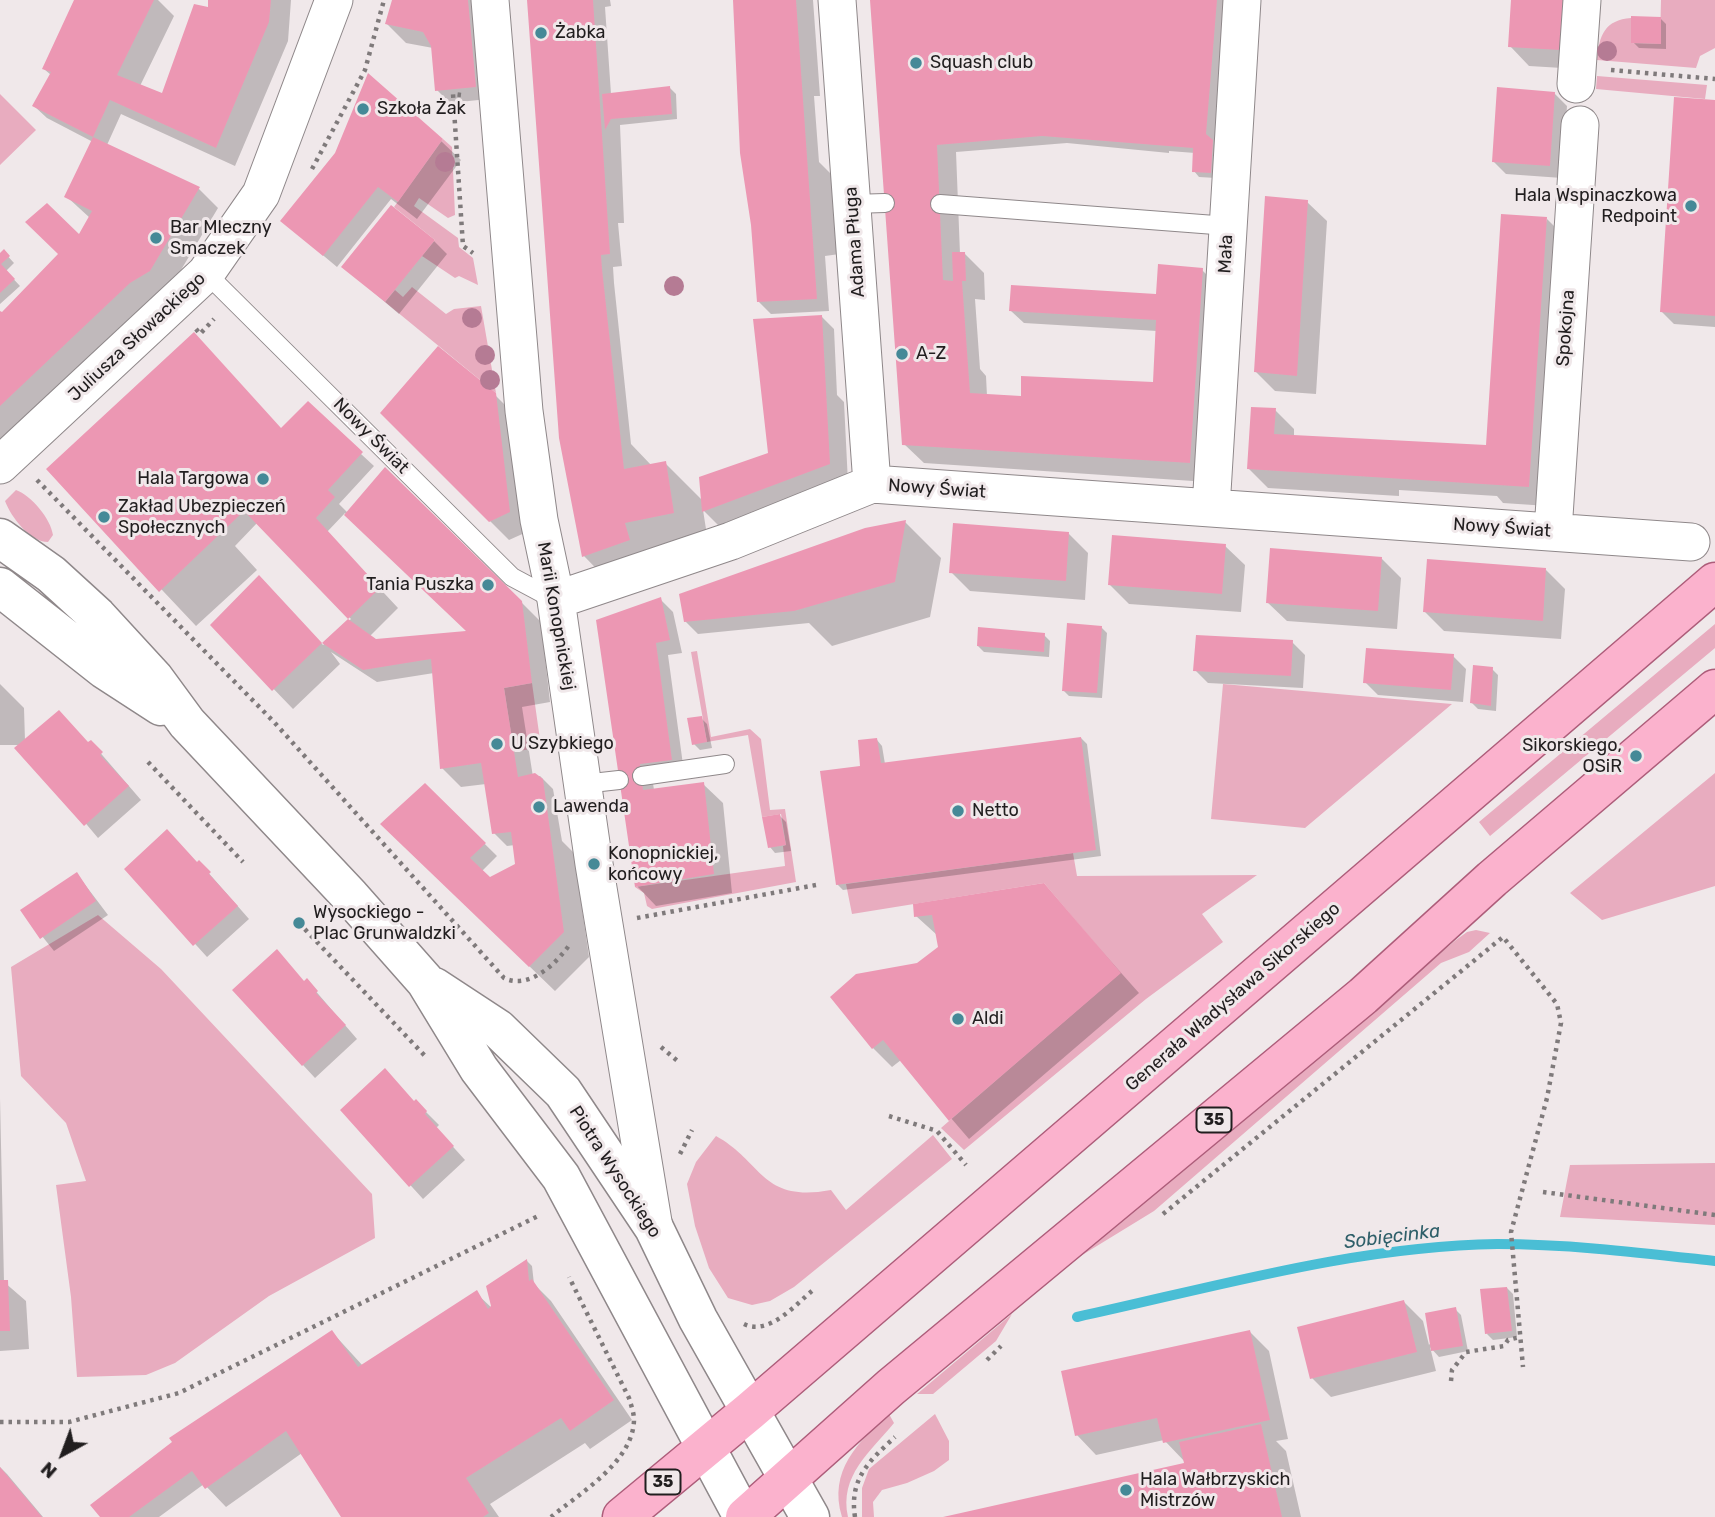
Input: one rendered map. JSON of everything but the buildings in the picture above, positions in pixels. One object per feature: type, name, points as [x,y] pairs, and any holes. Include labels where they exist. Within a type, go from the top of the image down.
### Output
[{"type":"main road","name":"Generała Władysława Sikorskiego","points":[[750,1411],[1715,582]]},
{"type":"main road","name":"35","points":[[744,1517],[788,1481],[891,1387],[1363,996],[1492,879],[1715,689]]},
{"type":"main road","name":"35","points":[[622,1517],[750,1411]]},
{"type":"street","name":"Juliusza Słowackiego","points":[[0,466],[206,274],[261,194],[334,0]]},
{"type":"street","name":"Marii Konopnickiej","points":[[490,0],[524,411],[539,520],[556,600],[654,1228]]},
{"type":"street","name":"Adama Pługa","points":[[837,0],[869,204],[872,484]]},
{"type":"street","name":"Mała","points":[[1211,508],[1242,0]]},
{"type":"street","points":[[1576,84],[1582,0]]},
{"type":"street","name":"Spokojna","points":[[1553,531],[1580,125]]},
{"type":"street","name":"Nowy Świat","points":[[556,600],[732,541],[872,484],[1691,542]]},
{"type":"street","name":"Piotra Wysockiego","points":[[0,538],[51,574],[97,617],[154,678],[187,723],[344,889],[426,982],[479,1069],[561,1177],[703,1448],[744,1517]]},
{"type":"street","name":"Piotra Wysockiego","points":[[0,587],[104,669],[187,723]]},
{"type":"street","name":"Piotra Wysockiego","points":[[426,982],[498,1029],[563,1092],[654,1228],[698,1319],[810,1517]]},
{"type":"lane","points":[[940,204],[1228,226]]},
{"type":"lane","name":"Nowy Świat","points":[[206,274],[512,577],[556,600]]},
{"type":"lane","points":[[642,776],[725,764]]},
{"type":"lane","points":[[583,784],[619,780]]},
{"type":"path","points":[[309,172],[365,70],[384,0]]},
{"type":"path","points":[[192,325],[200,334],[233,299]]},
{"type":"path","points":[[34,477],[274,722]]},
{"type":"path","points":[[148,762],[243,862]]},
{"type":"path","points":[[632,919],[816,885]]},
{"type":"path","points":[[299,923],[428,1059]]},
{"type":"path","points":[[1167,1211],[1503,937],[1557,1004],[1561,1023],[1547,1098],[1511,1232],[1523,1367]]},
{"type":"path","points":[[889,1116],[937,1131],[966,1166]]},
{"type":"path","points":[[679,1166],[680,1153],[692,1130]]},
{"type":"path","points":[[1543,1192],[1715,1215]]},
{"type":"path","points":[[532,1205],[544,1228]]},
{"type":"path","points":[[0,1422],[69,1422],[178,1394],[538,1216]]},
{"type":"path","points":[[551,1517],[617,1461],[631,1435],[634,1418],[629,1398],[563,1265]]},
{"type":"path","points":[[738,1321],[748,1327],[763,1327],[777,1320],[812,1291]]},
{"type":"path","points":[[1451,1381],[1452,1370],[1466,1352],[1504,1346],[1508,1340],[1520,1337]]},
{"type":"path","points":[[855,1517],[855,1480],[870,1460],[898,1435]]},
{"type":"shaded area","points":[[1661,0],[1715,0],[1715,48],[1700,56],[1696,68],[1597,60],[1605,30],[1622,19],[1631,18],[1631,43],[1660,44]]},
{"type":"shaded area","points":[[1597,76],[1707,85],[1705,99],[1596,89]]},
{"type":"shaded area","points":[[0,94],[36,130],[0,165]]},
{"type":"shaded area","points":[[443,139],[452,147],[455,215],[448,218],[419,198],[414,206],[458,238],[459,247],[473,258],[478,285],[459,276],[455,278],[422,256],[435,240],[394,207]]},
{"type":"shaded area","points":[[412,287],[446,314],[454,309],[481,306],[496,393],[385,302],[395,290],[403,297]]},
{"type":"shaded area","points":[[16,490],[34,502],[44,515],[53,535],[48,542],[28,533],[12,514],[5,501]]},
{"type":"shaded area","points":[[1715,624],[1715,648],[1490,836],[1479,822]]},
{"type":"shaded area","points":[[697,651],[711,737],[750,729],[761,739],[770,810],[785,809],[796,882],[652,909],[647,906],[644,893],[635,887],[785,866],[783,846],[786,845],[781,814],[762,817],[748,735],[707,742],[691,652]]},
{"type":"shaded area","points":[[532,683],[541,747],[514,752],[504,688]]},
{"type":"shaded area","points":[[1223,684],[1452,704],[1305,828],[1211,819]]},
{"type":"shaded area","points":[[1715,773],[1715,886],[1602,920],[1570,893]]},
{"type":"shaded area","points":[[1073,853],[1077,876],[1257,875],[1202,914],[1223,942],[1146,999],[964,1150],[941,1128],[1120,973],[1044,883],[852,914],[846,884]]},
{"type":"shaded area","points":[[98,915],[161,969],[372,1194],[375,1238],[269,1296],[175,1363],[146,1375],[77,1377],[71,1297],[56,1185],[86,1181],[66,1123],[21,1076],[11,967]]},
{"type":"shaded area","points":[[1476,930],[1490,933],[1469,952],[1441,963],[1154,1211],[1074,1260],[1456,940],[1467,932]]},
{"type":"shaded area","points":[[933,1135],[952,1159],[794,1287],[770,1301],[752,1305],[728,1298],[709,1268],[695,1226],[687,1184],[696,1162],[716,1136],[732,1146],[776,1185],[790,1191],[831,1190],[846,1210]]},
{"type":"shaded area","points":[[1715,1163],[1715,1225],[1560,1217],[1570,1165]]},
{"type":"shaded area","points":[[1012,1314],[996,1341],[933,1394],[917,1394]]},
{"type":"shaded area","points":[[889,1414],[894,1423],[852,1477],[846,1502],[848,1517],[842,1517],[839,1485],[843,1472],[857,1447]]},
{"type":"shaded area","points":[[935,1414],[949,1441],[949,1460],[934,1471],[882,1490],[873,1502],[874,1517],[862,1517],[862,1488],[869,1469]]},
{"type":"waterway","name":"Sobięcinka","points":[[1077,1317],[1286,1270],[1444,1246],[1552,1246],[1715,1261]]},
{"type":"place","name":"Żabka","points":[[541,33]]},
{"type":"place","name":"Squash club","points":[[916,63]]},
{"type":"place","name":"Szkoła Żak","points":[[363,109]]},
{"type":"place","name":"Hala Wspinaczkowa Redpoint","points":[[1691,206]]},
{"type":"place","name":"Bar Mleczny Smaczek","points":[[156,238]]},
{"type":"place","name":"A-Z","points":[[902,354]]},
{"type":"place","name":"Hala Targowa","points":[[263,479]]},
{"type":"place","name":"Zakład Ubezpieczeń Społecznych","points":[[104,517]]},
{"type":"place","name":"Tania Puszka","points":[[488,585]]},
{"type":"place","name":"U Szybkiego","points":[[497,744]]},
{"type":"place","name":"Sikorskiego, OSiR","points":[[1636,756]]},
{"type":"place","name":"Lawenda","points":[[539,807]]},
{"type":"place","name":"Netto","points":[[958,811]]},
{"type":"place","name":"Konopnickiej, końcowy","points":[[594,864]]},
{"type":"place","name":"Wysockiego - Plac Grunwaldzki","points":[[299,923]]},
{"type":"place","name":"Aldi","points":[[958,1019]]},
{"type":"place","name":"Hala Wałbrzyskich Mistrzów","points":[[1126,1490]]}]
